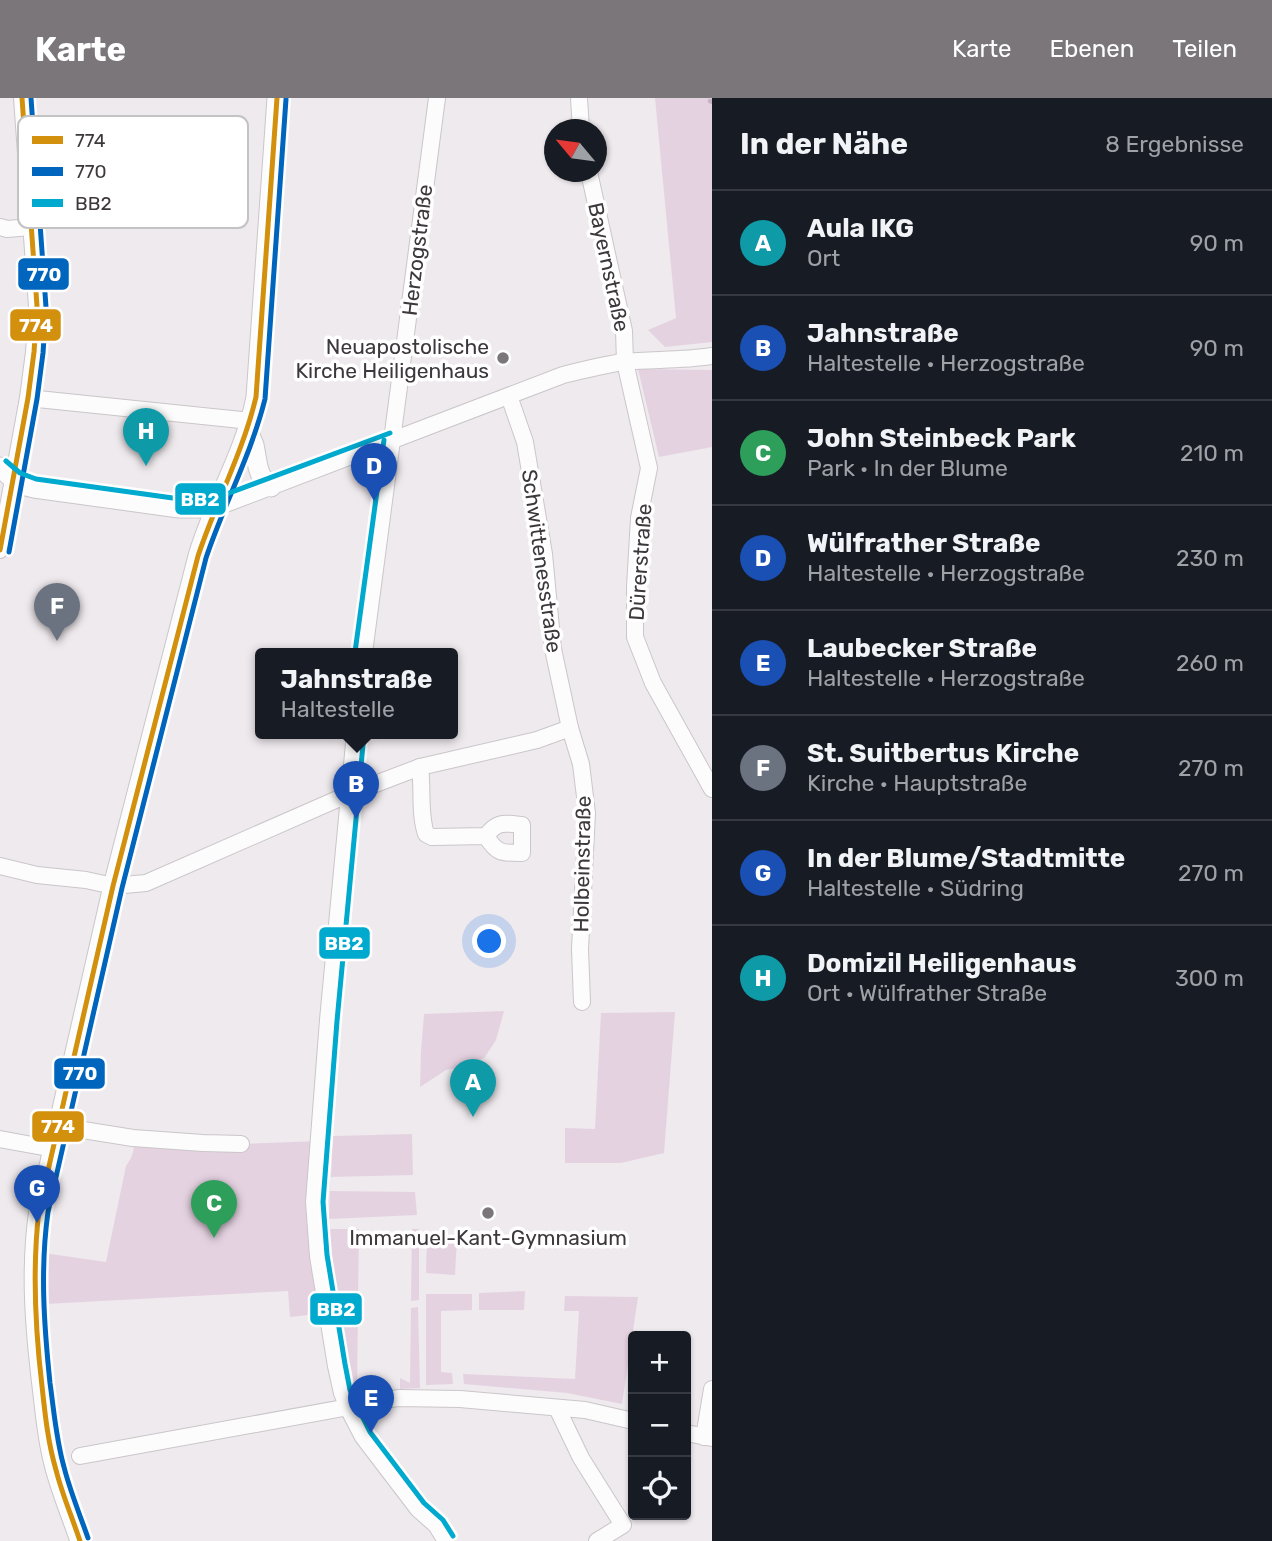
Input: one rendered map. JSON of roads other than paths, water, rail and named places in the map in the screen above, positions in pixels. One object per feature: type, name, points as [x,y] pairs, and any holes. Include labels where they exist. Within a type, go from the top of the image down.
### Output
[{"type":"street","points":[[22,98],[23,116]]},
{"type":"street","points":[[80,1541],[54,1463],[48,1435],[35,1307],[35,1237],[113,886],[198,556],[250,426],[256,397],[278,98]]},
{"type":"street","name":"Herzogstraße","points":[[365,648],[437,98]]},
{"type":"street","points":[[579,98],[580,119]]},
{"type":"street","name":"Bayernstraße","points":[[591,182],[624,331],[625,362]]},
{"type":"street","points":[[0,227],[19,228]]},
{"type":"street","points":[[0,550],[6,474],[28,398],[34,352],[37,306],[31,228]]},
{"type":"street","points":[[6,474],[23,486],[34,488],[179,508],[215,508],[563,376],[625,362],[688,360],[712,356]]},
{"type":"street","name":"Dürerstraße","points":[[625,362],[649,468],[639,518],[635,637],[653,684],[712,789]]},
{"type":"street","name":"Schwittenesstraße","points":[[509,396],[525,442],[544,554],[553,649],[570,728]]},
{"type":"street","points":[[28,398],[250,426]]},
{"type":"street","points":[[250,426],[261,476],[271,487]]},
{"type":"street","points":[[0,866],[37,875],[113,886],[146,883],[349,794],[420,767],[537,740],[570,728]]},
{"type":"street","name":"Holbeinstraße","points":[[570,728],[581,764],[587,813],[580,949],[582,1002]]},
{"type":"street","points":[[354,739],[314,1202],[318,1256],[339,1379],[348,1408],[363,1437],[418,1509],[436,1525],[446,1541]]},
{"type":"street","points":[[420,767],[423,825],[426,834],[432,837],[486,836]]},
{"type":"street","points":[[58,1126],[133,1138],[241,1144]]},
{"type":"street","points":[[0,1139],[54,1149]]},
{"type":"street","points":[[708,1438],[712,1389]]},
{"type":"street","points":[[80,1456],[398,1398],[460,1399],[585,1410],[628,1420]]},
{"type":"street","points":[[557,1408],[580,1458],[622,1525],[597,1541]]},
{"type":"place","name":"Neuapostolische Kirche Heiligenhaus","points":[[503,358]]},
{"type":"place","name":"Domizil Heiligenhaus","points":[[146,466]]},
{"type":"place","name":"Wülfrather Straße","points":[[374,501]]},
{"type":"place","name":"St. Suitbertus Kirche","points":[[57,641]]},
{"type":"place","name":"Jahnstraße","points":[[356,819]]},
{"type":"place","name":"Aula IKG","points":[[473,1117]]},
{"type":"place","name":"Immanuel-Kant-Gymnasium","points":[[488,1213]]},
{"type":"place","name":"In der Blume/Stadtmitte","points":[[37,1223]]},
{"type":"place","name":"John Steinbeck Park","points":[[214,1238]]},
{"type":"place","name":"Laubecker Straße","points":[[371,1433]]}]
